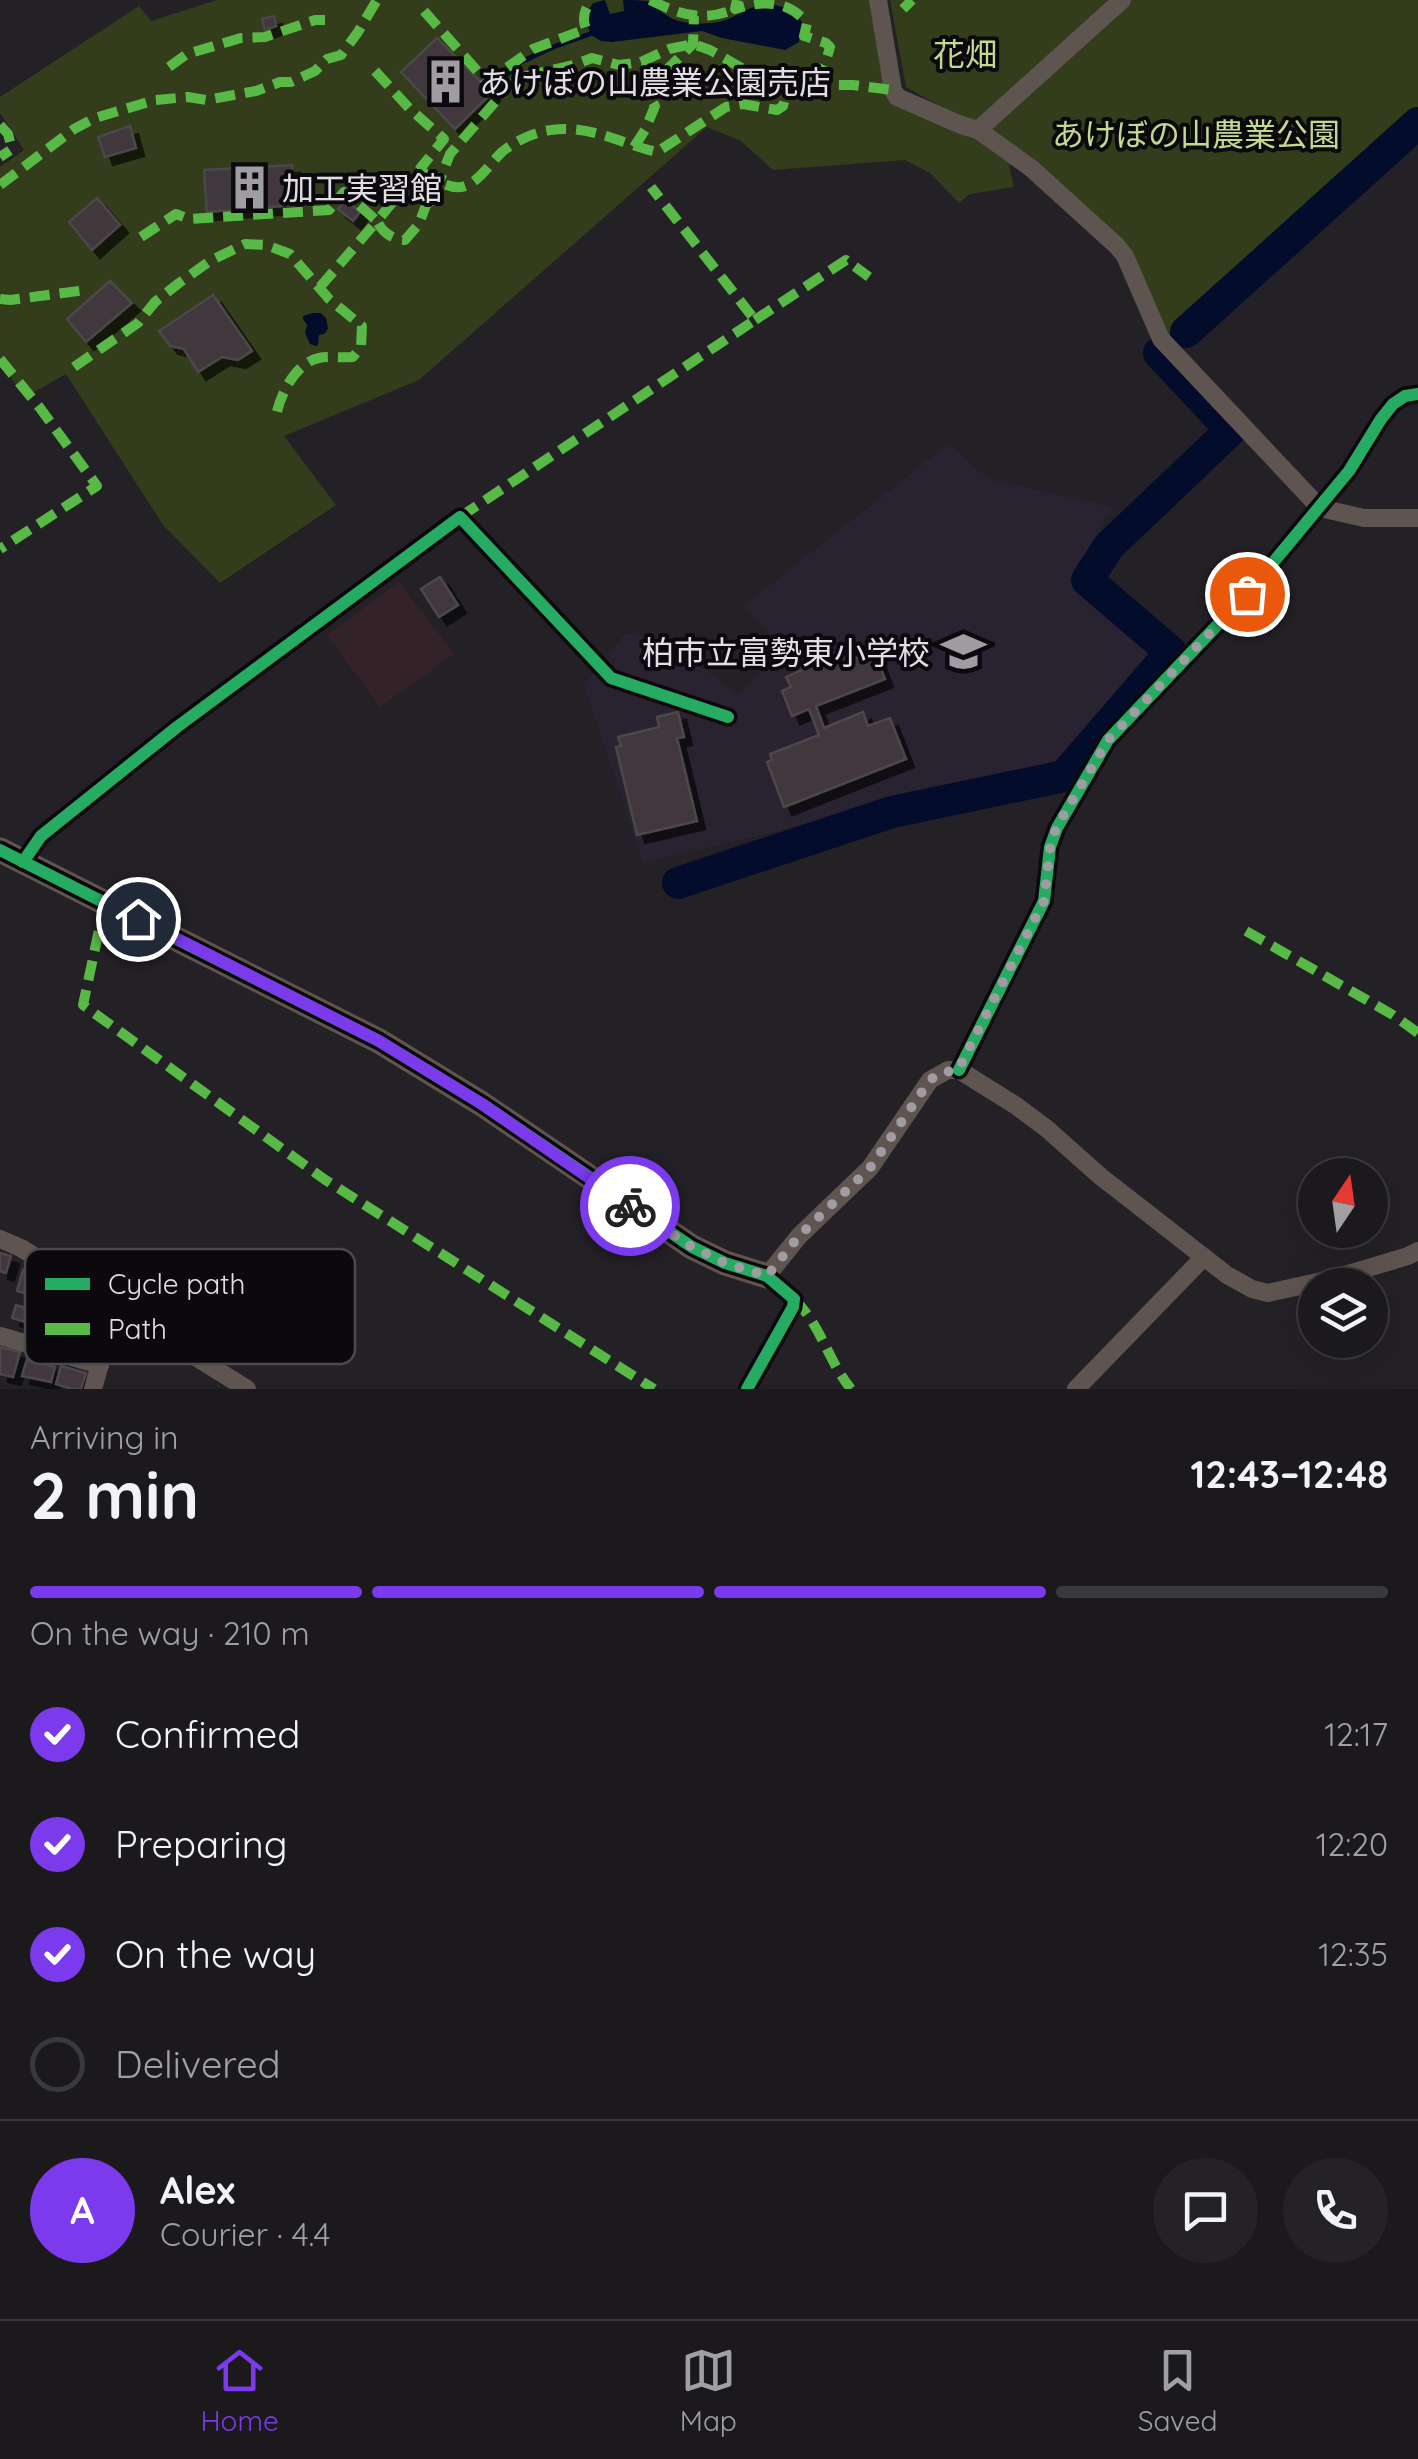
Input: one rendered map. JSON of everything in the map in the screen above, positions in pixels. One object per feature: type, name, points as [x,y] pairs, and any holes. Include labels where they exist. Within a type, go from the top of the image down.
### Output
[{"type":"street","points":[[878,0],[896,97],[978,130],[1031,168],[1117,246],[1161,339],[1320,508],[1364,518],[1418,518]]},
{"type":"street","points":[[978,130],[1122,0]]},
{"type":"street","points":[[958,1070],[1044,901],[1056,828],[1108,740],[1247,594],[1320,508],[1350,471],[1393,404],[1418,394]]},
{"type":"street","points":[[728,717],[611,678],[460,517],[11,856],[379,1041],[482,1104],[692,1247],[725,1263],[767,1276],[794,1299],[793,1307],[747,1389]]},
{"type":"street","points":[[767,1276],[799,1236],[870,1168],[930,1080],[940,1073],[958,1070],[1016,1104],[1100,1176],[1252,1289],[1268,1293],[1331,1279],[1418,1251]]},
{"type":"street","points":[[0,1239],[25,1250]]},
{"type":"street","points":[[1076,1389],[1204,1256]]},
{"type":"street","points":[[0,1336],[25,1343]]},
{"type":"street","points":[[93,1389],[100,1365],[97,1364]]},
{"type":"street","points":[[207,1364],[247,1389]]},
{"type":"shaded area","name":"柏市立富勢東小学校","points":[[949,443],[988,479],[1113,507],[1070,581],[1157,659],[1064,763],[643,863],[584,685],[625,634],[666,639],[739,696],[781,645],[743,607]]},
{"type":"shaded area","points":[[399,582],[454,654],[380,707],[327,635]]},
{"type":"green space","points":[[217,0],[874,0],[885,80],[1012,163],[1009,166],[1014,187],[970,194],[959,203],[930,173],[905,160],[773,170],[741,141],[707,127],[419,380],[284,436],[336,505],[220,583],[163,525],[66,374],[25,397],[0,363],[0,167],[24,150],[0,113],[0,97],[139,6],[151,21]]},
{"type":"green space","name":"あけぼの山農業公園","points":[[890,0],[1418,0],[1418,117],[1168,337],[1123,250],[955,115],[906,87]]},
{"type":"water","points":[[605,0],[610,14],[624,11],[623,0],[644,1],[671,18],[694,23],[721,21],[759,6],[779,6],[794,12],[803,24],[799,42],[785,50],[702,31],[601,41],[591,35],[587,19],[593,3]]},
{"type":"water","points":[[313,313],[326,318],[328,329],[319,335],[316,346],[310,344],[303,319]]},
{"type":"building","points":[[274,16],[276,26],[265,30],[262,19]]},
{"type":"building","name":"あけぼの山農業公園売店","points":[[437,38],[492,93],[455,129],[401,72]]},
{"type":"building","points":[[130,126],[136,148],[105,157],[98,137]]},
{"type":"building","name":"加工実習館","points":[[292,165],[294,205],[207,212],[204,170]]},
{"type":"building","points":[[97,198],[120,225],[92,250],[69,222]]},
{"type":"building","points":[[346,200],[360,212],[353,221],[338,209]]},
{"type":"building","points":[[110,281],[132,303],[86,342],[67,319]]},
{"type":"building","points":[[213,295],[252,351],[238,360],[222,357],[198,372],[184,349],[170,346],[159,331]]},
{"type":"building","points":[[440,577],[458,605],[439,617],[421,589]]},
{"type":"building","points":[[849,647],[854,659],[874,651],[885,679],[816,706],[824,728],[863,712],[868,726],[890,718],[906,759],[784,807],[767,762],[772,760],[770,754],[819,735],[809,709],[792,716],[782,691],[791,687],[786,677],[802,670],[801,666]]},
{"type":"building","points":[[678,712],[684,737],[677,738],[697,821],[637,835],[616,747],[621,746],[618,737],[659,727],[657,717]]},
{"type":"building","points":[[0,1253],[11,1256],[6,1273],[0,1271]]},
{"type":"building","points":[[23,1270],[25,1271],[25,1293],[17,1291]]},
{"type":"building","points":[[16,1305],[25,1308],[25,1322],[12,1318]]},
{"type":"building","points":[[0,1347],[20,1352],[13,1377],[0,1374]]},
{"type":"building","points":[[26,1364],[55,1367],[51,1382],[22,1376]]},
{"type":"building","points":[[61,1366],[86,1373],[81,1389],[56,1384]]},
{"type":"waterway","points":[[495,85],[521,62],[590,34]]},
{"type":"waterway","points":[[1186,332],[1418,123]]},
{"type":"waterway","points":[[678,883],[892,812],[1064,776],[1171,652],[1087,580],[1109,546],[1231,430],[1159,353]]},
{"type":"marked path","points":[[0,185],[74,129],[95,118],[155,100],[206,100],[256,91],[315,71],[327,59],[341,55],[377,0]]},
{"type":"marked path","points":[[424,11],[487,82],[533,49],[586,29],[585,13],[593,0]]},
{"type":"marked path","points":[[650,0],[692,15],[735,9]]},
{"type":"marked path","points":[[141,237],[176,214],[189,219],[329,210],[344,192],[377,221],[419,170],[439,182],[461,187],[478,178],[507,148],[538,133],[579,130],[657,152],[726,107],[743,104],[777,110],[783,106],[789,83],[817,74],[830,47],[804,36],[807,23],[792,10],[765,3],[735,9],[737,0]]},
{"type":"marked path","points":[[903,9],[912,0]]},
{"type":"marked path","points":[[634,147],[655,106],[646,90],[693,44],[694,16]]},
{"type":"marked path","points":[[169,67],[187,54],[325,20]]},
{"type":"marked path","points":[[320,287],[377,221],[388,235],[405,240],[432,200],[450,154],[508,87],[522,77],[592,58],[619,65],[641,62],[669,49],[693,44],[754,75],[801,85],[893,90]]},
{"type":"marked path","points":[[375,71],[444,139],[419,170]]},
{"type":"marked path","points":[[0,125],[8,134],[12,149],[0,157]]},
{"type":"marked path","points":[[460,517],[755,320],[651,187]]},
{"type":"marked path","points":[[74,367],[138,323],[155,302],[210,261],[245,244],[266,245],[290,254],[329,299],[362,326],[361,347],[353,357],[319,358],[296,373],[276,416]]},
{"type":"marked path","points":[[755,320],[846,260],[869,277]]},
{"type":"marked path","points":[[0,299],[86,290]]},
{"type":"marked path","points":[[0,359],[97,486],[0,549]]},
{"type":"marked path","points":[[105,902],[83,1005],[324,1179],[654,1389]]},
{"type":"marked path","points":[[1246,931],[1418,1033]]},
{"type":"marked path","points":[[794,1299],[811,1320],[851,1389]]},
{"type":"cycle path","points":[[959,1070],[1044,901],[1050,847],[1057,828],[1108,740],[1247,594],[1349,471],[1393,404],[1418,394]]},
{"type":"cycle path","points":[[23,862],[41,836],[177,727],[460,517],[611,678],[728,717]]},
{"type":"cycle path","points":[[0,850],[379,1041],[482,1104],[692,1247],[725,1263],[767,1276],[794,1299],[793,1307],[747,1389]]},
{"type":"way so far","points":[[630,1206],[692,1247],[725,1263],[767,1276],[799,1236],[870,1168],[930,1080],[948,1070],[958,1070],[1044,901],[1056,828],[1092,766],[1108,740],[1247,594]]},
{"type":"place","name":"あけぼの山農業公園売店","points":[[446,82]]},
{"type":"place","name":"加工実習館","points":[[249,188]]},
{"type":"place","name":"柏市立富勢東小学校","points":[[963,652]]},
{"type":"route","points":[[138,919],[379,1041],[482,1104],[630,1206]]},
{"type":"park label","name":"花畑","points":[[965,54]]}]
